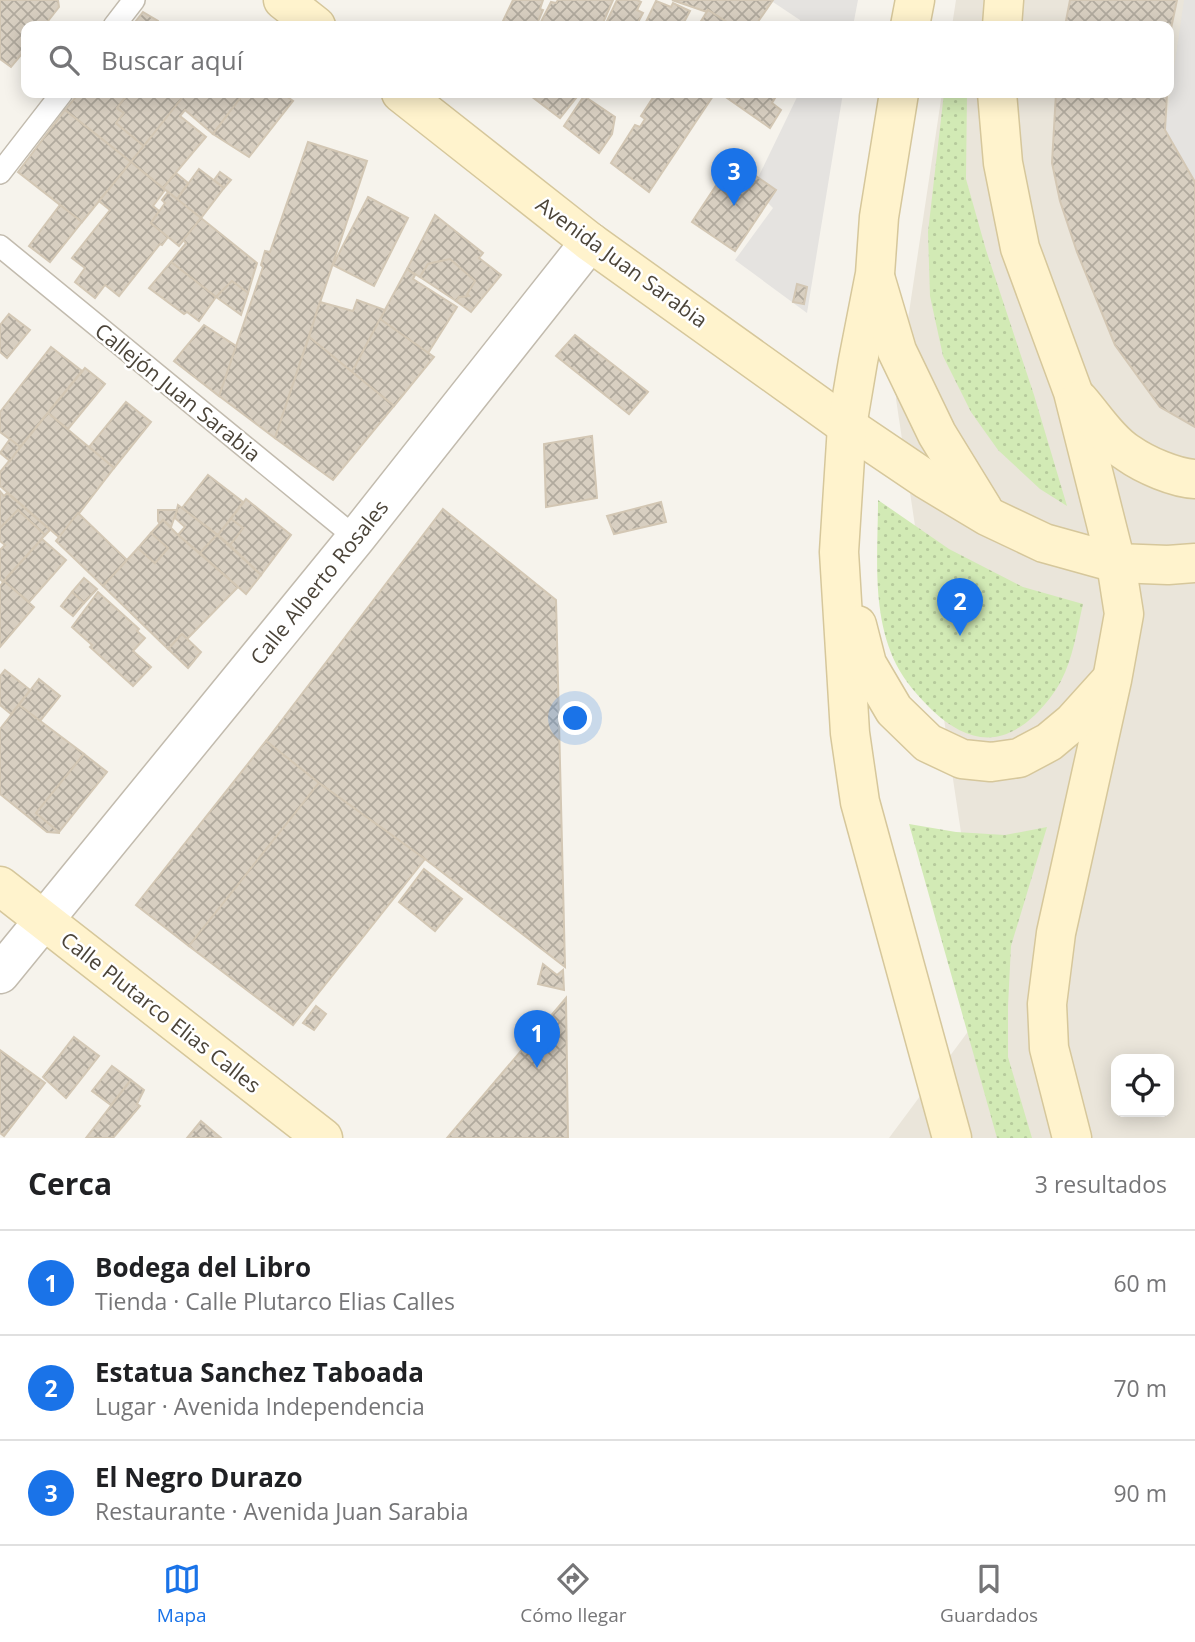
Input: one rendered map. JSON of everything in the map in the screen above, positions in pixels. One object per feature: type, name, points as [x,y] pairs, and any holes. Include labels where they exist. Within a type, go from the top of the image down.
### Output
[{"type":"main road","points":[[283,0],[310,21]]},
{"type":"main road","points":[[912,21],[915,0]]},
{"type":"main road","points":[[1002,21],[1004,0]]},
{"type":"main road","name":"Avenida Juan Sarabia","points":[[407,98],[590,242],[848,426],[927,480],[987,516],[1044,543],[1116,563],[1195,563]]},
{"type":"main road","points":[[899,98],[879,217],[875,274],[848,426],[839,552],[849,733],[860,802],[952,1138]]},
{"type":"main road","points":[[998,98],[1003,163],[1020,248],[1073,392],[1116,563],[1124,614],[1056,933],[1047,1004],[1049,1048],[1072,1138]]},
{"type":"main road","points":[[875,274],[897,351],[937,434],[987,516]]},
{"type":"main road","points":[[1073,392],[1110,437],[1127,453],[1182,478],[1195,479]]},
{"type":"main road","points":[[839,552],[867,664],[894,710],[928,743],[962,759],[990,762],[1019,758],[1049,742],[1073,722],[1112,680]]},
{"type":"main road","name":"Calle Plutarco Elias Calles","points":[[0,886],[323,1138]]},
{"type":"street","name":"Calle Alberto Rosales","points":[[0,974],[356,538],[590,242]]},
{"type":"lane","points":[[118,21],[134,0]]},
{"type":"lane","points":[[0,173],[58,98]]},
{"type":"lane","name":"Callejón Juan Sarabia","points":[[0,246],[356,538]]},
{"type":"shaded area","points":[[770,0],[858,0],[854,21],[800,20]]},
{"type":"shaded area","points":[[956,0],[1195,0],[1195,1138],[889,1138],[987,1006],[896,399],[941,98],[1174,98],[1174,21],[953,21]]},
{"type":"shaded area","points":[[1184,0],[1195,0],[1195,182],[1165,130],[1170,98],[1174,98],[1174,68]]},
{"type":"shaded area","points":[[797,98],[842,98],[807,313],[735,260],[773,208],[753,188]]},
{"type":"green space","points":[[943,98],[967,98],[966,179],[1067,506],[1040,489],[998,450],[971,412],[943,356],[930,296],[928,232]]},
{"type":"green space","points":[[878,500],[949,549],[1023,587],[1083,604],[1072,653],[1061,681],[1042,707],[1022,726],[996,737],[970,735],[957,729],[932,710],[903,677],[888,645],[879,604]]},
{"type":"green space","points":[[909,824],[956,832],[1005,835],[1047,827],[1011,946],[1008,1006],[1008,1057],[1032,1138],[997,1138]]},
{"type":"building","points":[[0,0],[58,0],[59,7],[48,21],[21,21],[21,55],[11,67],[0,59]]},
{"type":"building","points":[[513,0],[543,0],[540,9],[543,10],[538,21],[503,21]]},
{"type":"building","points":[[558,0],[613,0],[604,21],[542,21],[551,2],[556,3]]},
{"type":"building","points":[[617,0],[641,2],[637,10],[643,13],[639,21],[607,21]]},
{"type":"building","points":[[672,0],[773,0],[758,21],[725,21],[708,10],[707,12]]},
{"type":"building","points":[[1070,0],[1177,0],[1173,21],[1066,21]]},
{"type":"building","points":[[656,1],[671,7],[673,3],[690,11],[685,21],[646,21]]},
{"type":"building","points":[[708,10],[725,21],[701,21]]},
{"type":"building","points":[[143,12],[158,21],[136,21]]},
{"type":"building","points":[[75,98],[125,98],[117,108],[124,113],[116,123],[144,146],[131,162],[65,110]]},
{"type":"building","points":[[125,98],[182,98],[144,146],[116,123],[124,113],[117,108]]},
{"type":"building","points":[[182,98],[240,98],[213,134],[185,110],[180,116],[206,137],[163,188],[131,162]]},
{"type":"building","points":[[240,98],[289,98],[293,101],[249,157],[213,134]]},
{"type":"building","points":[[534,98],[576,98],[560,118]]},
{"type":"building","points":[[583,98],[587,98],[615,117],[612,134],[599,153],[564,126]]},
{"type":"building","points":[[653,98],[712,98],[649,192],[611,163],[635,125],[640,127],[645,119],[641,116]]},
{"type":"building","points":[[727,98],[775,98],[772,103],[781,110],[770,128]]},
{"type":"building","points":[[1056,98],[1167,98],[1165,130],[1195,182],[1195,427],[1160,407],[1115,345],[1077,252],[1060,201],[1052,163]]},
{"type":"building","points":[[65,110],[131,162],[82,222],[18,172]]},
{"type":"building","points":[[308,142],[367,161],[275,438],[219,396],[263,267],[261,265],[265,251],[270,252]]},
{"type":"building","points":[[733,160],[776,190],[735,251],[692,222]]},
{"type":"building","points":[[131,162],[165,190],[153,206],[159,211],[151,223],[168,237],[119,296],[105,285],[95,298],[75,282],[85,268],[72,258],[110,210],[99,201]]},
{"type":"building","points":[[199,169],[224,188],[201,218],[177,199]]},
{"type":"building","points":[[220,172],[231,180],[224,188],[214,180]]},
{"type":"building","points":[[176,173],[188,183],[177,199],[163,188]]},
{"type":"building","points":[[168,192],[201,218],[179,246],[151,223],[165,203],[162,200]]},
{"type":"building","points":[[368,197],[408,218],[374,286],[333,265]]},
{"type":"building","points":[[60,205],[82,222],[50,262],[29,246]]},
{"type":"building","points":[[435,215],[483,253],[479,258],[501,275],[471,312],[456,301],[459,297],[469,296],[467,294],[475,281],[450,259],[428,264],[420,277],[407,269]]},
{"type":"building","points":[[201,218],[257,263],[248,293],[232,281],[216,297],[171,262],[186,243],[183,240]]},
{"type":"building","points":[[450,259],[475,281],[467,294],[469,296],[459,297],[456,301],[420,277],[428,264]]},
{"type":"building","points":[[171,262],[216,297],[199,321],[187,312],[184,314],[149,288]]},
{"type":"building","points":[[407,269],[415,275],[413,279],[457,307],[428,353],[380,319]]},
{"type":"building","points":[[232,281],[248,293],[241,315],[216,297]]},
{"type":"building","points":[[797,284],[807,287],[804,304],[793,302]]},
{"type":"building","points":[[357,300],[385,310],[352,372],[309,337],[320,302],[353,311]]},
{"type":"building","points":[[9,314],[30,330],[7,358],[0,352],[0,325]]},
{"type":"building","points":[[380,319],[434,357],[394,406],[352,372]]},
{"type":"building","points":[[204,325],[236,346],[219,396],[174,361]]},
{"type":"building","points":[[575,335],[648,392],[629,414],[556,356]]},
{"type":"building","points":[[309,337],[394,406],[333,480],[275,438]]},
{"type":"building","points":[[51,347],[82,371],[20,447],[0,432],[0,412]]},
{"type":"building","points":[[85,368],[105,384],[68,429],[48,413]]},
{"type":"building","points":[[126,402],[151,422],[114,468],[89,447]]},
{"type":"building","points":[[48,413],[114,468],[60,538],[0,486],[0,472]]},
{"type":"building","points":[[592,436],[597,498],[546,507],[544,444]]},
{"type":"building","points":[[10,439],[20,447],[10,461],[0,453]]},
{"type":"building","points":[[208,475],[243,502],[218,535],[182,508]]},
{"type":"building","points":[[0,491],[4,496],[7,493],[50,530],[45,535],[18,510],[0,528]]},
{"type":"building","points":[[246,499],[291,535],[261,575],[230,545],[243,528],[231,519]]},
{"type":"building","points":[[661,502],[666,522],[614,534],[607,516]]},
{"type":"building","points":[[178,505],[217,535],[200,553],[178,535],[185,527],[175,518]]},
{"type":"building","points":[[443,509],[556,600],[565,967],[266,741]]},
{"type":"building","points":[[18,510],[45,535],[3,582],[0,579],[0,550],[5,545],[0,541],[0,528]]},
{"type":"building","points":[[158,510],[177,510],[171,527],[163,520],[160,524]]},
{"type":"building","points":[[78,513],[127,560],[103,586],[56,541]]},
{"type":"building","points":[[231,519],[243,528],[230,545],[218,535]]},
{"type":"building","points":[[163,520],[238,587],[187,639],[182,634],[168,649],[103,586],[138,548],[155,563],[168,548],[151,533]]},
{"type":"building","points":[[151,533],[168,548],[155,563],[138,548]]},
{"type":"building","points":[[217,535],[261,575],[246,594],[200,553]]},
{"type":"building","points":[[42,539],[66,560],[29,602],[4,581]]},
{"type":"building","points":[[84,578],[97,589],[84,603],[72,592]]},
{"type":"building","points":[[4,581],[34,607],[0,647],[0,586]]},
{"type":"building","points":[[72,592],[84,603],[73,616],[61,606]]},
{"type":"building","points":[[98,592],[139,629],[137,631],[145,638],[133,651],[151,667],[133,686],[72,627]]},
{"type":"building","points":[[182,634],[201,652],[188,668],[168,649]]},
{"type":"building","points":[[5,670],[30,690],[11,714],[0,705],[0,676]]},
{"type":"building","points":[[39,679],[60,696],[40,721],[19,705]]},
{"type":"building","points":[[19,705],[84,754],[36,813],[59,833],[47,832],[0,794],[0,729]]},
{"type":"building","points":[[266,741],[319,783],[189,946],[136,905]]},
{"type":"building","points":[[84,754],[107,772],[59,832],[36,813]]},
{"type":"building","points":[[319,783],[425,859],[293,1025],[189,946]]},
{"type":"building","points":[[424,869],[462,899],[435,931],[399,902]]},
{"type":"building","points":[[543,964],[557,975],[563,970],[564,990],[538,984]]},
{"type":"building","points":[[566,998],[568,1138],[447,1138]]},
{"type":"building","points":[[316,1006],[326,1014],[314,1030],[303,1023]]},
{"type":"building","points":[[74,1037],[99,1056],[66,1098],[43,1077]]},
{"type":"building","points":[[0,1050],[45,1083],[4,1136],[0,1133]]},
{"type":"building","points":[[112,1066],[131,1080],[111,1105],[92,1091]]},
{"type":"building","points":[[131,1080],[144,1090],[137,1104],[140,1106],[113,1138],[86,1138]]},
{"type":"building","points":[[201,1121],[221,1138],[187,1138]]},
{"type":"place","name":"El Negro Durazo","points":[[734,206]]},
{"type":"place","name":"Estatua Sanchez Taboada","points":[[960,636]]},
{"type":"place","name":"Bodega del Libro","points":[[537,1068]]}]
